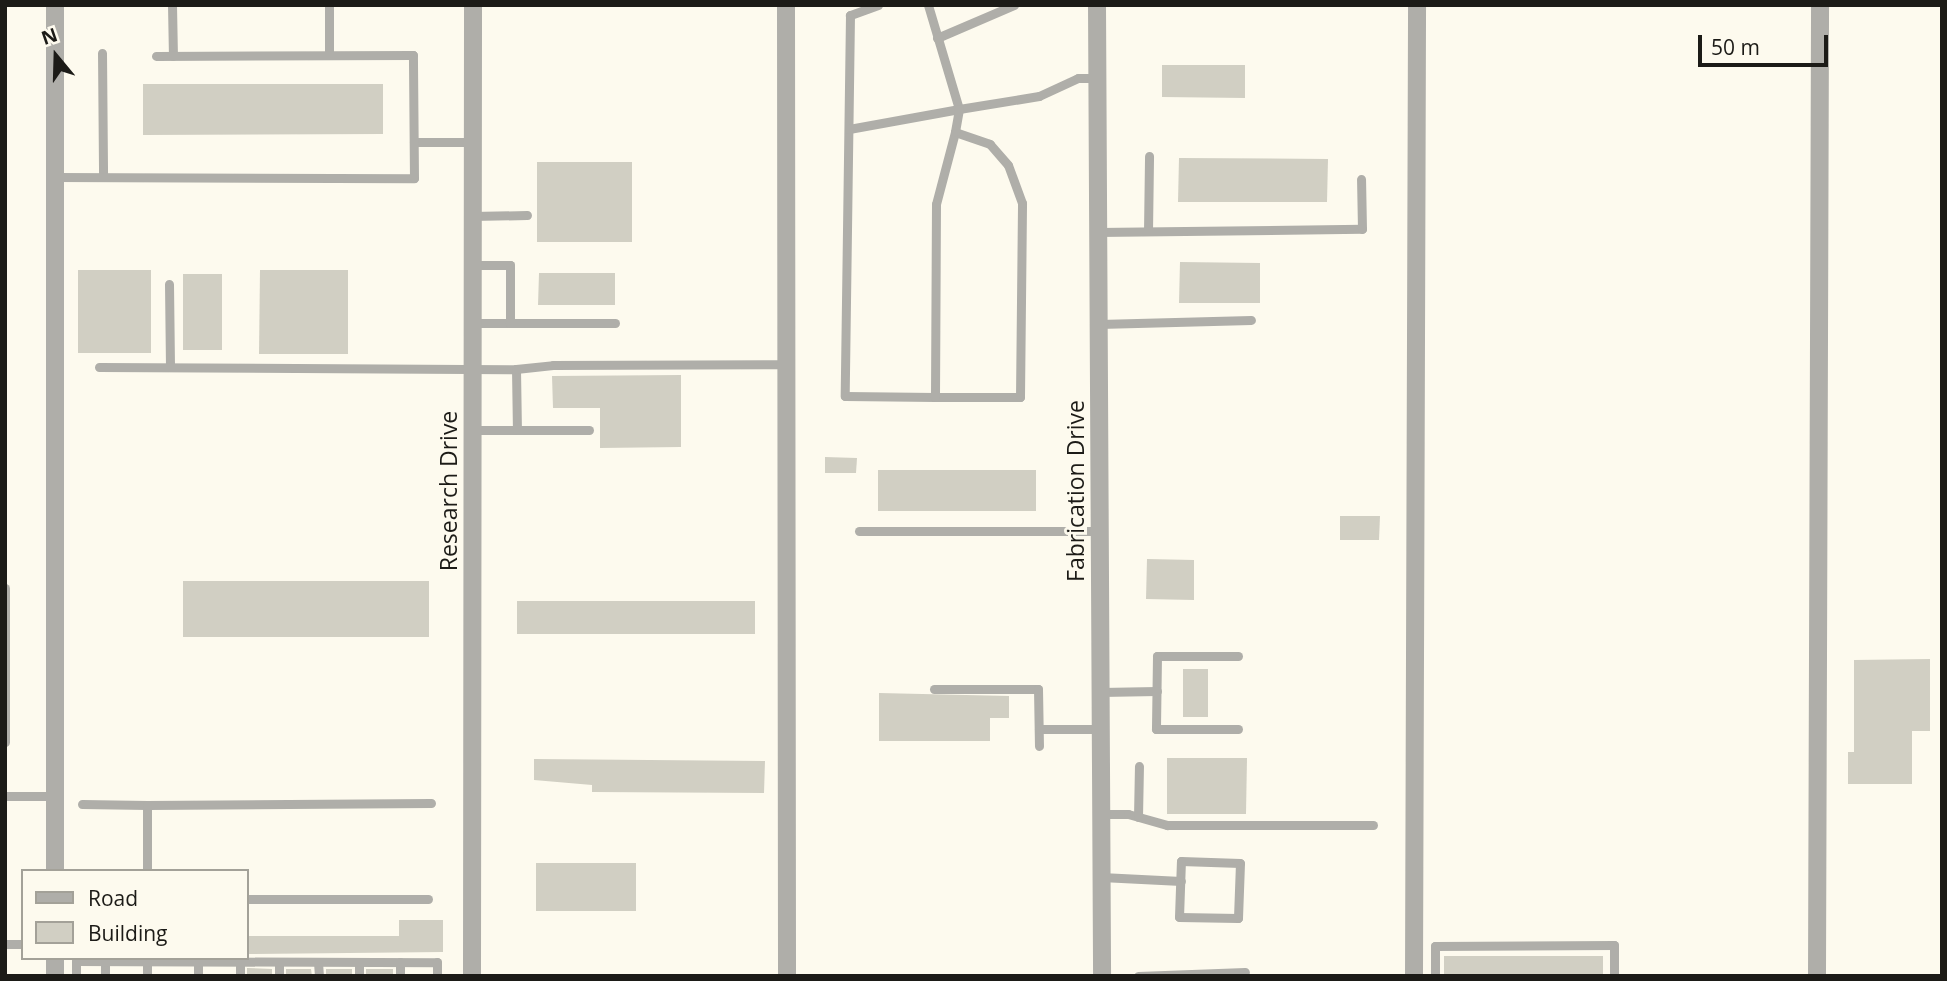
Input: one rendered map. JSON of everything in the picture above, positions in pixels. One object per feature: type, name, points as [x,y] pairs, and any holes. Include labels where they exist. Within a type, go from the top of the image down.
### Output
[{"type":"street","points":[[55,5],[55,869]]},
{"type":"street","name":"Research Drive","points":[[472,976],[473,5]]},
{"type":"street","points":[[786,5],[787,976]]},
{"type":"street","name":"Fabrication Drive","points":[[1097,5],[1102,976]]},
{"type":"street","points":[[1414,976],[1417,5]]},
{"type":"street","points":[[1817,976],[1820,5]]},
{"type":"lane","points":[[172,5],[173,56]]},
{"type":"lane","points":[[329,55],[330,5]]},
{"type":"lane","points":[[878,5],[850,15],[845,396],[1020,397],[1022,203],[1008,166],[990,144],[955,132]]},
{"type":"lane","points":[[928,5],[959,109],[936,204],[935,397]]},
{"type":"lane","points":[[937,38],[1014,5]]},
{"type":"lane","points":[[103,53],[103,177]]},
{"type":"lane","points":[[55,177],[414,178],[413,55],[156,56]]},
{"type":"lane","points":[[849,129],[1039,96],[1078,78],[1098,78]]},
{"type":"lane","points":[[414,142],[472,142]]},
{"type":"lane","points":[[1148,231],[1149,156]]},
{"type":"lane","points":[[1098,232],[1362,229],[1361,179]]},
{"type":"lane","points":[[472,216],[527,215]]},
{"type":"lane","points":[[472,265],[510,265],[510,323]]},
{"type":"lane","points":[[169,284],[170,367]]},
{"type":"lane","points":[[1099,324],[1251,320]]},
{"type":"lane","points":[[472,323],[615,323]]},
{"type":"lane","points":[[99,367],[516,369],[554,365],[787,364]]},
{"type":"lane","points":[[516,369],[517,430]]},
{"type":"lane","points":[[472,430],[589,430]]},
{"type":"lane","points":[[859,531],[1100,531]]},
{"type":"lane","points":[[5,588],[5,742]]},
{"type":"lane","points":[[1238,656],[1157,656],[1156,729],[1238,729]]},
{"type":"lane","points":[[933,689],[1038,689],[1039,746]]},
{"type":"lane","points":[[1101,692],[1157,691]]},
{"type":"lane","points":[[1039,729],[1101,729]]},
{"type":"lane","points":[[1139,766],[1139,817]]},
{"type":"lane","points":[[5,796],[55,796]]},
{"type":"lane","points":[[82,804],[431,803]]},
{"type":"lane","points":[[147,805],[147,869]]},
{"type":"lane","points":[[1101,814],[1139,817],[1167,825],[1373,825]]},
{"type":"lane","points":[[1181,861],[1240,863],[1238,918],[1180,916],[1181,881],[1181,861]]},
{"type":"lane","points":[[1101,877],[1181,881]]},
{"type":"lane","points":[[248,899],[428,899]]},
{"type":"lane","points":[[1435,976],[1435,946],[1586,945],[1614,945],[1614,976]]},
{"type":"lane","points":[[146,960],[147,976]]},
{"type":"lane","points":[[75,976],[76,961],[146,960],[437,962],[438,976]]},
{"type":"lane","points":[[105,961],[106,976]]},
{"type":"lane","points":[[198,962],[198,976]]},
{"type":"lane","points":[[240,962],[240,976]]},
{"type":"lane","points":[[279,962],[279,976]]},
{"type":"lane","points":[[318,962],[318,976]]},
{"type":"lane","points":[[359,962],[359,976]]},
{"type":"lane","points":[[400,962],[400,976]]},
{"type":"lane","points":[[1138,976],[1245,972]]},
{"type":"building","points":[[1162,65],[1245,65],[1245,98],[1162,97]]},
{"type":"building","points":[[143,84],[383,84],[383,134],[143,135]]},
{"type":"building","points":[[1179,158],[1328,159],[1327,202],[1178,202]]},
{"type":"building","points":[[537,162],[632,162],[632,242],[537,242]]},
{"type":"building","points":[[1180,262],[1260,263],[1260,303],[1179,303]]},
{"type":"building","points":[[78,270],[151,270],[151,353],[78,353]]},
{"type":"building","points":[[260,270],[348,270],[348,354],[259,354]]},
{"type":"building","points":[[539,273],[615,273],[615,305],[538,305]]},
{"type":"building","points":[[183,274],[222,274],[222,350],[183,350]]},
{"type":"building","points":[[681,375],[681,447],[600,448],[600,408],[553,408],[552,376]]},
{"type":"building","points":[[825,457],[857,458],[856,473],[825,473]]},
{"type":"building","points":[[878,470],[1036,470],[1036,511],[878,511]]},
{"type":"building","points":[[1340,516],[1380,516],[1379,540],[1340,540]]},
{"type":"building","points":[[1147,559],[1194,560],[1194,600],[1146,599]]},
{"type":"building","points":[[183,581],[429,581],[429,637],[183,637]]},
{"type":"building","points":[[517,601],[755,601],[755,634],[517,634]]},
{"type":"building","points":[[1930,659],[1930,731],[1912,731],[1912,784],[1848,784],[1848,752],[1854,752],[1854,660]]},
{"type":"building","points":[[1183,669],[1208,669],[1208,717],[1183,717]]},
{"type":"building","points":[[879,693],[1009,696],[1009,718],[990,718],[990,741],[879,741]]},
{"type":"building","points":[[1167,758],[1247,758],[1246,814],[1167,814]]},
{"type":"building","points":[[534,759],[765,761],[764,793],[592,792],[592,785],[534,780]]},
{"type":"building","points":[[536,863],[636,863],[636,911],[536,911]]},
{"type":"building","points":[[399,920],[443,920],[443,952],[248,954],[248,936],[399,936]]},
{"type":"building","points":[[1444,956],[1603,956],[1603,976],[1444,976]]},
{"type":"building","points":[[247,968],[272,969],[272,976],[247,976]]},
{"type":"building","points":[[286,969],[311,969],[312,976],[286,976]]},
{"type":"building","points":[[326,969],[352,969],[352,976],[326,976]]},
{"type":"building","points":[[366,969],[393,969],[393,976],[366,976]]}]
